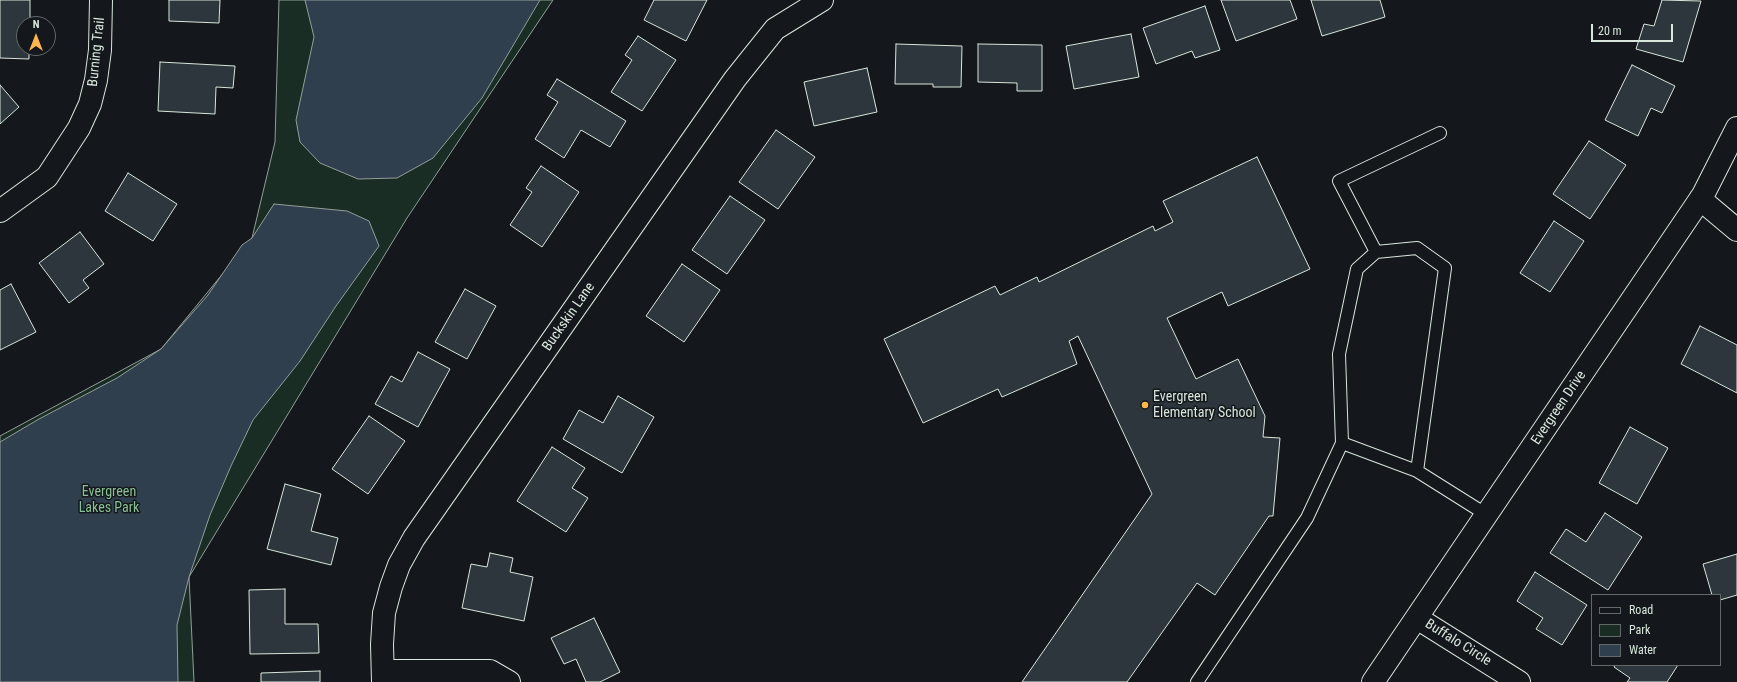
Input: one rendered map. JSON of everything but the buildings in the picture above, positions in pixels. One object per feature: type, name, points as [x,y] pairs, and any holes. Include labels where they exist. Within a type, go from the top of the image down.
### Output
[{"type":"street","name":"Burning Trail","points":[[0,210],[47,177],[80,128],[90,104],[96,80],[100,50],[101,0]]},
{"type":"street","name":"Buckskin Lane","points":[[509,682],[490,672],[383,676],[384,613],[399,565],[414,538],[735,79],[775,29],[822,0]]},
{"type":"street","name":"Evergreen Drive","points":[[1373,682],[1700,199],[1737,128]]},
{"type":"street","points":[[1700,199],[1737,230]]},
{"type":"street","name":"Buffalo Circle","points":[[1417,618],[1519,682]]},
{"type":"lane","points":[[1376,252],[1339,181],[1440,133]]},
{"type":"lane","points":[[1197,682],[1307,518],[1342,443],[1339,354],[1357,269],[1376,252],[1417,248],[1445,268],[1417,471]]},
{"type":"lane","points":[[1342,443],[1417,471],[1487,515]]},
{"type":"green space","name":"Evergreen Lakes Park","points":[[279,0],[553,0],[407,218],[189,577],[194,682],[0,682],[0,436],[161,349],[252,238],[275,142]]},
{"type":"water","points":[[305,0],[540,0],[482,98],[433,158],[397,178],[358,179],[320,163],[300,142],[296,120],[314,37]]},
{"type":"water","name":"Evergreen Lakes Park","points":[[274,204],[347,211],[369,221],[379,246],[336,306],[300,361],[253,420],[231,466],[210,515],[189,577],[177,625],[178,682],[0,682],[0,442],[39,419],[117,378],[161,349],[208,295],[242,245],[252,238]]},
{"type":"place","name":"Evergreen Elementary School","points":[[1145,405]]}]
